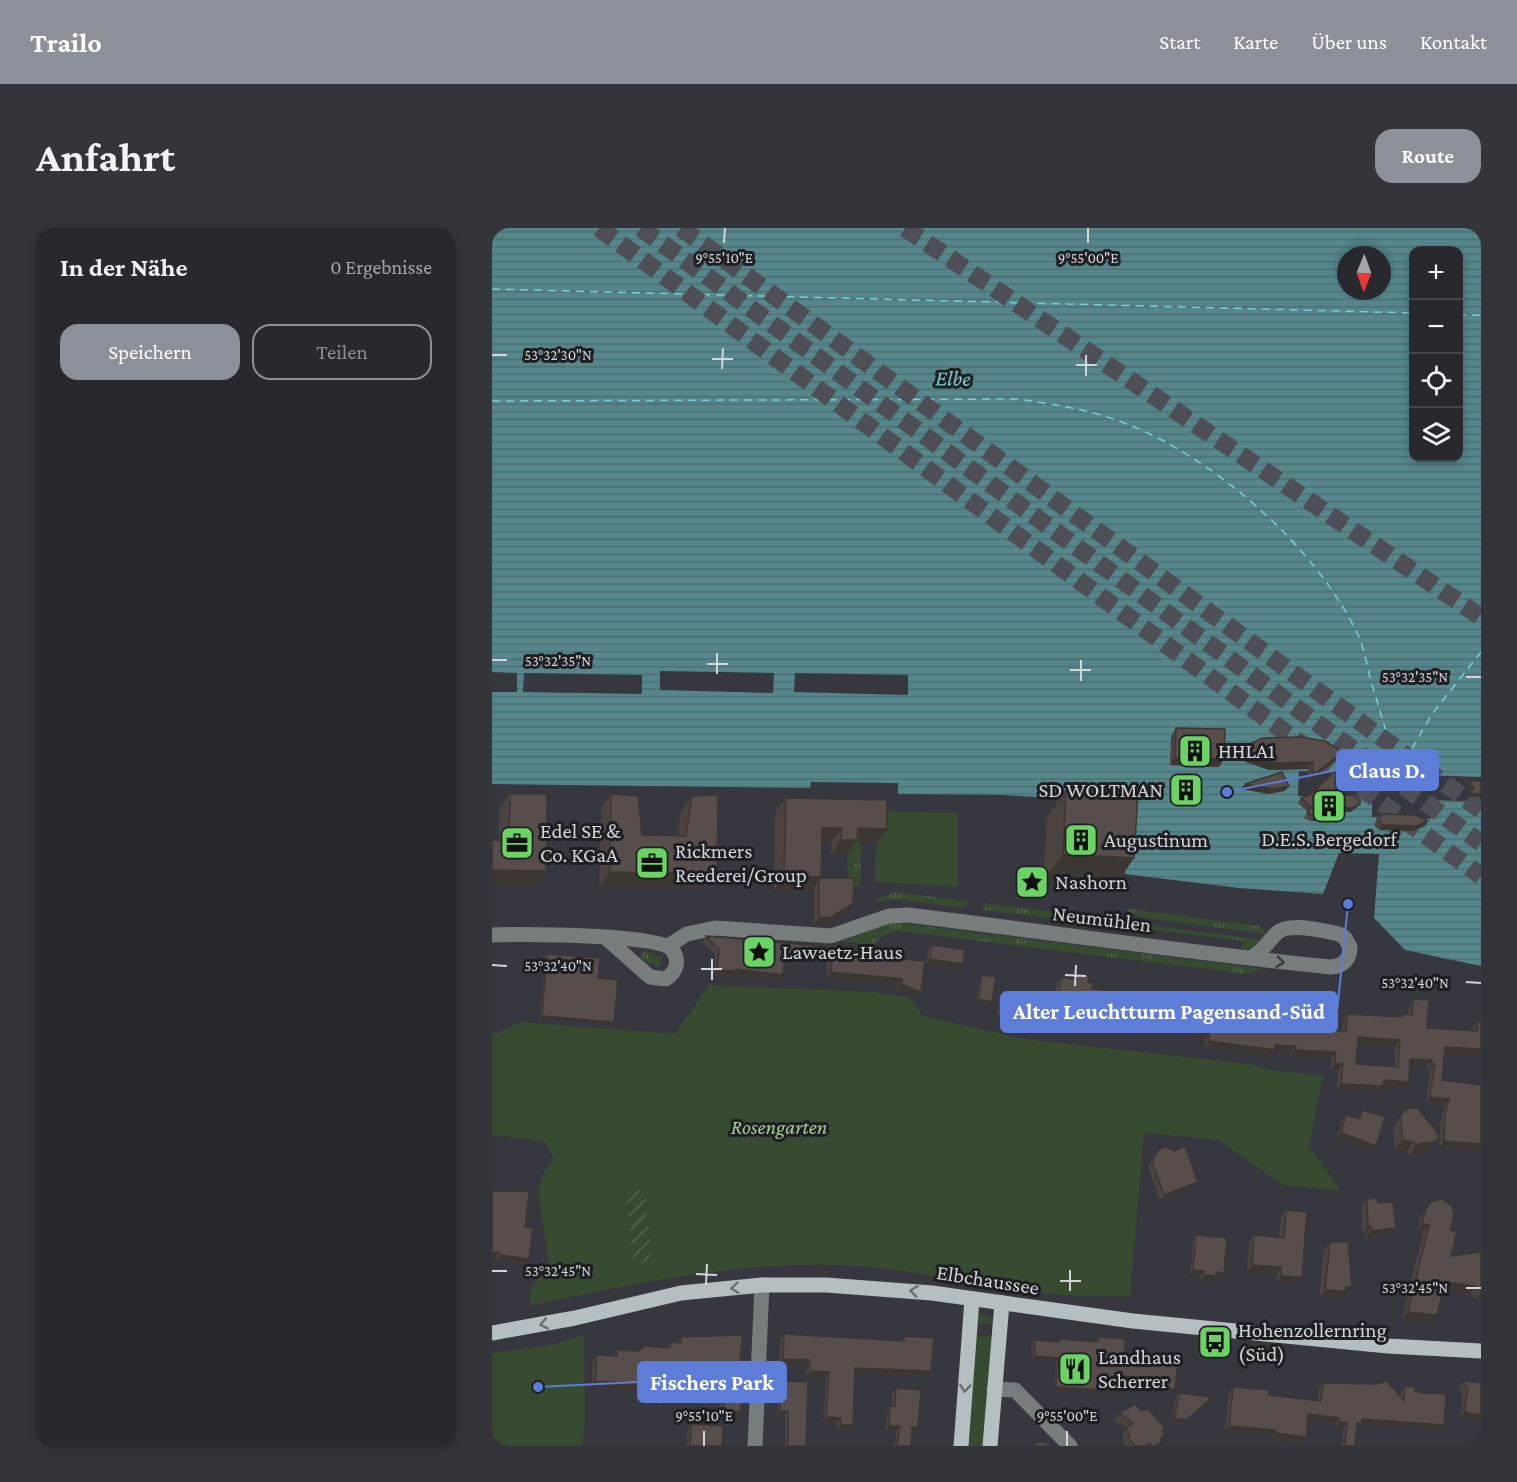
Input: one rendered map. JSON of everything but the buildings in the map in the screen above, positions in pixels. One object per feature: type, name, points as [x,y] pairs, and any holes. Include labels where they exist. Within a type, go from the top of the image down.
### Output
[{"type":"main road","name":"Elbchaussee","points":[[492,1332],[575,1318],[681,1293],[762,1285],[878,1287],[1161,1324],[1388,1346],[1481,1351]]},
{"type":"main road","points":[[961,1446],[972,1299]]},
{"type":"main road","points":[[990,1446],[1002,1303]]},
{"type":"street","name":"Neumühlen","points":[[668,946],[687,934],[715,928],[831,936],[889,916],[908,915],[1251,958],[1335,967],[1347,960],[1350,947],[1346,938],[1339,934],[1289,927],[1277,933],[1264,949],[1251,958]]},
{"type":"street","points":[[492,934],[607,939],[652,941],[668,946],[677,960],[675,970],[666,979],[655,980],[607,939]]},
{"type":"street","points":[[755,1446],[762,1285]]},
{"type":"street","points":[[994,1389],[1015,1390],[1070,1446]]},
{"type":"green space","points":[[877,811],[958,813],[958,887],[875,882]]},
{"type":"green space","points":[[847,843],[861,843],[860,886],[848,886]]},
{"type":"green space","points":[[895,892],[967,901],[965,908],[896,899],[878,902],[875,900]]},
{"type":"green space","points":[[983,903],[1086,916],[1086,932],[1081,931],[1082,922],[982,910]]},
{"type":"green space","points":[[1123,908],[1259,926],[1266,934],[1153,919],[1135,915]]},
{"type":"green space","points":[[1097,918],[1257,939],[1260,942],[1253,949],[1241,951],[1243,941],[1097,923]]},
{"type":"green space","points":[[889,923],[1264,969],[1248,974],[899,931],[883,935],[873,945],[843,941]]},
{"type":"green space","points":[[645,951],[661,957],[662,965],[656,967],[642,959],[640,955]]},
{"type":"green space","name":"Rosengarten","points":[[709,985],[873,992],[909,997],[923,1016],[1025,1039],[1250,1064],[1270,1070],[1323,1075],[1309,1146],[1341,1191],[1283,1185],[1218,1140],[1144,1133],[1130,1297],[1070,1296],[1033,1292],[861,1266],[794,1265],[718,1271],[605,1290],[530,1306],[533,1285],[550,1271],[538,1190],[543,1174],[554,1159],[544,1141],[492,1135],[492,1035],[521,1022],[675,1034]],"holes":[[[645,1189],[652,1261],[633,1263],[626,1191]]]},
{"type":"green space","points":[[645,1189],[652,1262],[633,1263],[626,1191]]},
{"type":"green space","points":[[981,1313],[991,1318],[994,1324],[976,1325],[977,1314]]},
{"type":"green space","points":[[584,1335],[585,1421],[582,1446],[492,1446],[492,1353],[551,1345]]},
{"type":"green space","points":[[976,1336],[992,1336],[984,1446],[968,1446]]},
{"type":"water","name":"Elbe","points":[[492,228],[1481,228],[1481,966],[1405,950],[1374,918],[1379,854],[1339,853],[1323,894],[1239,888],[1125,874],[1126,803],[1003,795],[898,794],[898,783],[811,782],[810,788],[492,784]]},
{"type":"pier","points":[[660,671],[774,673],[773,693],[660,690]]},
{"type":"pier","points":[[492,672],[517,673],[517,692],[492,692]]},
{"type":"pier","points":[[524,673],[642,675],[642,694],[523,692]]},
{"type":"pier","points":[[795,673],[908,675],[908,695],[794,692]]},
{"type":"pier","points":[[1299,771],[1481,777],[1481,802],[1432,800],[1431,819],[1372,817],[1372,798],[1298,796]]},
{"type":"ferry route","points":[[492,289],[1409,313]]},
{"type":"ferry route","points":[[1463,315],[1481,315]]},
{"type":"ferry route","points":[[492,401],[1017,399],[1087,411],[1127,424],[1161,440],[1228,483],[1290,539],[1317,570],[1340,602],[1360,640],[1398,774]]},
{"type":"ferry route","points":[[1398,773],[1432,714],[1481,652]]},
{"type":"tunnel","points":[[599,228],[1481,876]]},
{"type":"tunnel","points":[[641,228],[1481,843]]},
{"type":"tunnel","points":[[681,228],[1481,810]]},
{"type":"tunnel","points":[[905,228],[1481,617]]},
{"type":"place","name":"HHLA1","points":[[1195,751]]},
{"type":"place","name":"SD WOLTMAN","points":[[1186,790]]},
{"type":"place","name":"Claus D.","points":[[1227,792]]},
{"type":"place","name":"D.E.S. Bergedorf","points":[[1329,806]]},
{"type":"place","name":"Augustinum","points":[[1081,840]]},
{"type":"place","name":"Edel SE & Co. KGaA","points":[[517,843]]},
{"type":"place","name":"Rickmers Reederei/Group","points":[[652,863]]},
{"type":"place","name":"Nashorn","points":[[1032,882]]},
{"type":"place","name":"Alter Leuchtturm Pagensand-Süd","points":[[1348,904]]},
{"type":"place","name":"Lawaetz-Haus","points":[[759,952]]},
{"type":"place","name":"Hohenzollernring (Süd)","points":[[1215,1342]]},
{"type":"place","name":"Landhaus Scherrer","points":[[1075,1369]]},
{"type":"place","name":"Fischers Park","points":[[538,1387]]}]
